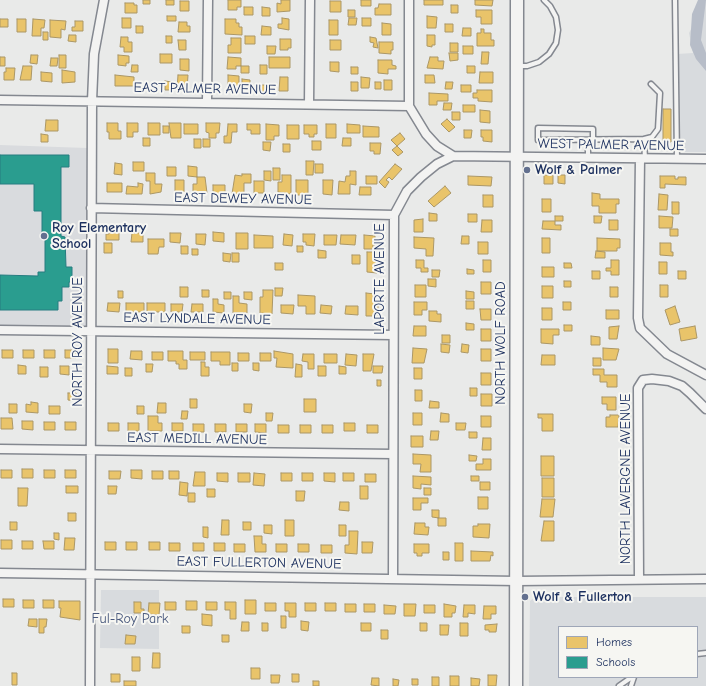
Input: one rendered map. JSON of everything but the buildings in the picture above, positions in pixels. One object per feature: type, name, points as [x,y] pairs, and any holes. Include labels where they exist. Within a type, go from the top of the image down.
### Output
[{"type":"main road","name":"NORTH WOLF ROAD","points":[[516,686],[517,0]]},
{"type":"street","name":"NORTH ROY AVENUE","points":[[90,686],[89,574],[92,331],[92,101],[94,54],[104,0]]},
{"type":"street","points":[[207,102],[208,0]]},
{"type":"street","points":[[309,104],[310,0]]},
{"type":"street","points":[[409,0],[409,106],[426,134],[437,146],[453,156],[516,156]]},
{"type":"street","name":"EAST PALMER AVENUE","points":[[0,100],[409,106]]},
{"type":"street","name":"LAPORTE AVENUE","points":[[393,578],[394,215],[407,191],[421,177],[437,164],[453,156]]},
{"type":"street","name":"WEST PALMER AVENUE","points":[[516,156],[706,159]]},
{"type":"street","points":[[642,159],[638,318],[640,328],[667,354],[706,375]]},
{"type":"street","name":"EAST DEWEY AVENUE","points":[[91,208],[394,215]]},
{"type":"street","name":"EAST LYNDALE AVENUE","points":[[0,330],[393,335]]},
{"type":"street","name":"NORTH LAVERGNE AVENUE","points":[[639,579],[638,388],[643,380],[652,379],[682,386],[706,409]]},
{"type":"street","name":"EAST MEDILL AVENUE","points":[[0,449],[393,454]]},
{"type":"street","name":"EAST FULLERTON AVENUE","points":[[0,573],[517,581],[706,579]]},
{"type":"lane","points":[[516,66],[527,66],[540,62],[549,54],[556,42],[558,30],[556,17],[550,6],[544,0]]},
{"type":"lane","points":[[675,0],[677,159]]},
{"type":"lane","points":[[593,138],[594,129],[538,128],[538,140],[588,140],[593,138],[644,139],[652,137],[658,129],[660,93],[651,84]]},
{"type":"lane","points":[[642,159],[644,139]]},
{"type":"lane","points":[[588,140],[588,158]]},
{"type":"lane","points":[[619,686],[631,678]]},
{"type":"shaded area","points":[[698,0],[706,0],[701,40],[706,53],[706,71],[696,59],[690,45],[692,14]]},
{"type":"shaded area","name":"Roy Elementary School","points":[[0,145],[87,148],[87,327],[0,325]]},
{"type":"green space","points":[[706,0],[706,152],[680,152],[677,54],[693,53],[689,33]]},
{"type":"green space","name":"Ful-Roy Park","points":[[101,590],[159,590],[159,649],[100,648]]},
{"type":"green space","points":[[535,597],[706,597],[706,686],[529,686],[530,601]]},
{"type":"place","name":"Wolf & Palmer","points":[[527,170]]},
{"type":"place","name":"Roy Elementary School","points":[[44,236]]},
{"type":"place","name":"Wolf & Fullerton","points":[[525,597]]}]
